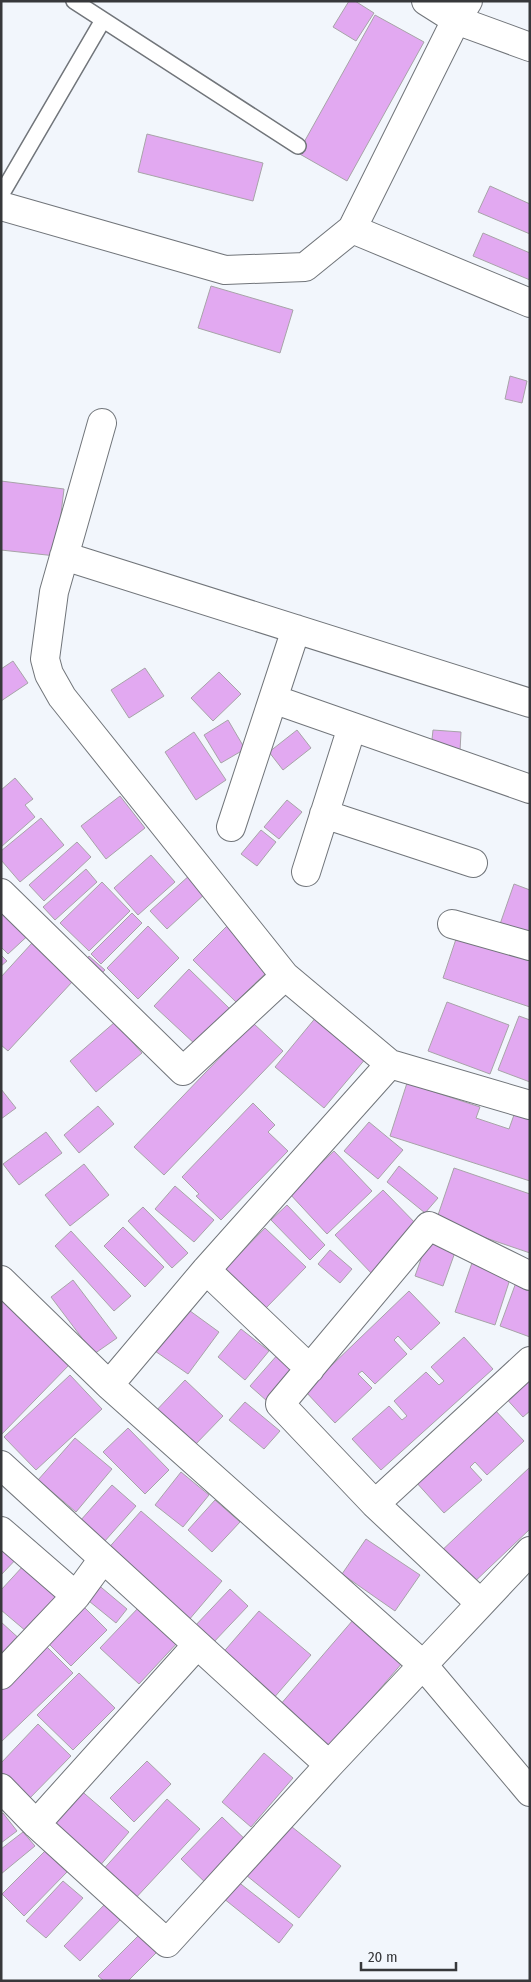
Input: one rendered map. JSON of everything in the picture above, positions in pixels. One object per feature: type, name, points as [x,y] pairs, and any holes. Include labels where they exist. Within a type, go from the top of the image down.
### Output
[{"type":"street","points":[[426,1],[462,11],[530,47]]},
{"type":"street","points":[[1,206],[226,270],[305,267],[352,229],[462,11]]},
{"type":"street","points":[[352,229],[530,303]]},
{"type":"street","points":[[102,423],[54,592],[45,659],[49,674],[62,697],[285,976],[390,1064],[530,1105]]},
{"type":"street","points":[[64,556],[530,703]]},
{"type":"street","points":[[231,827],[296,629]]},
{"type":"street","points":[[273,699],[530,789]]},
{"type":"street","points":[[306,872],[352,727]]},
{"type":"street","points":[[324,814],[472,863]]},
{"type":"street","points":[[1,893],[183,1071],[285,976]]},
{"type":"street","points":[[452,924],[530,946]]},
{"type":"street","points":[[108,1385],[206,1270],[390,1064]]},
{"type":"street","points":[[480,1603],[376,1504],[280,1404],[429,1226],[530,1276]]},
{"type":"street","points":[[206,1270],[310,1369]]},
{"type":"street","points":[[1,1280],[108,1385],[423,1665],[530,1792]]},
{"type":"street","points":[[376,1504],[530,1360]]},
{"type":"street","points":[[1,1466],[329,1765]]},
{"type":"street","points":[[1,1531],[76,1596]]},
{"type":"street","points":[[1,1788],[36,1824],[167,1943],[329,1765],[530,1551]]},
{"type":"street","points":[[1,1675],[76,1596],[103,1559]]},
{"type":"street","points":[[36,1824],[197,1645]]},
{"type":"lane","points":[[74,1],[298,146]]},
{"type":"lane","points":[[1,195],[103,20]]},
{"type":"building","points":[[349,1],[355,1],[374,13],[356,41],[333,27]]},
{"type":"building","points":[[375,15],[424,42],[347,181],[298,153]]},
{"type":"building","points":[[147,134],[263,163],[253,201],[138,172]]},
{"type":"building","points":[[490,186],[530,204],[530,234],[478,212]]},
{"type":"building","points":[[483,233],[530,253],[530,280],[473,256]]},
{"type":"building","points":[[211,286],[293,310],[280,353],[198,328]]},
{"type":"building","points":[[510,376],[527,381],[522,403],[505,399]]},
{"type":"building","points":[[1,481],[64,489],[56,556],[1,550]]},
{"type":"building","points":[[13,661],[28,683],[1,701],[1,669]]},
{"type":"building","points":[[145,668],[164,696],[129,718],[111,690]]},
{"type":"building","points":[[219,672],[241,694],[213,721],[191,698]]},
{"type":"building","points":[[228,720],[245,749],[221,763],[204,735]]},
{"type":"building","points":[[297,730],[311,748],[283,770],[269,752]]},
{"type":"building","points":[[433,730],[461,732],[460,751],[431,749]]},
{"type":"building","points":[[194,732],[226,780],[196,800],[165,752]]},
{"type":"building","points":[[15,778],[33,799],[25,805],[35,817],[1,847],[1,790]]},
{"type":"building","points":[[120,796],[145,828],[106,859],[81,826]]},
{"type":"building","points":[[287,800],[302,812],[279,839],[264,827]]},
{"type":"building","points":[[41,818],[64,845],[20,882],[1,860],[1,851]]},
{"type":"building","points":[[261,830],[276,842],[257,866],[241,854]]},
{"type":"building","points":[[77,842],[91,857],[44,901],[29,885]]},
{"type":"building","points":[[151,855],[175,882],[138,915],[114,888]]},
{"type":"building","points":[[86,869],[97,882],[55,920],[43,907]]},
{"type":"building","points":[[191,874],[207,892],[167,929],[150,911]]},
{"type":"building","points":[[102,882],[130,911],[89,951],[60,923]]},
{"type":"building","points":[[514,884],[530,890],[530,938],[499,927]]},
{"type":"building","points":[[1,896],[34,930],[8,954],[1,947]]},
{"type":"building","points":[[132,913],[142,923],[101,964],[91,954]]},
{"type":"building","points":[[148,926],[179,958],[138,999],[107,968]]},
{"type":"building","points":[[227,926],[270,969],[236,1002],[193,960]]},
{"type":"building","points":[[457,936],[530,961],[530,1007],[443,978]]},
{"type":"building","points":[[32,943],[73,981],[8,1051],[1,1045],[1,977]]},
{"type":"building","points":[[1,955],[7,961],[1,966]]},
{"type":"building","points":[[89,956],[105,970],[97,978],[82,965]]},
{"type":"building","points":[[189,969],[230,1009],[196,1045],[154,1006]]},
{"type":"building","points":[[447,1002],[509,1025],[490,1074],[428,1051]]},
{"type":"building","points":[[317,1016],[367,1057],[324,1108],[275,1067]]},
{"type":"building","points":[[519,1016],[530,1020],[530,1082],[498,1070]]},
{"type":"building","points":[[115,1022],[142,1053],[96,1092],[70,1061]]},
{"type":"building","points":[[253,1023],[283,1051],[164,1175],[134,1147]]},
{"type":"building","points":[[407,1083],[480,1107],[476,1118],[509,1129],[515,1112],[530,1117],[530,1181],[390,1136]]},
{"type":"building","points":[[1,1089],[16,1108],[1,1119]]},
{"type":"building","points":[[253,1103],[275,1125],[268,1132],[288,1151],[221,1220],[196,1196],[199,1194],[182,1177]]},
{"type":"building","points":[[98,1106],[114,1124],[79,1153],[64,1135]]},
{"type":"building","points":[[369,1122],[403,1150],[378,1179],[344,1151]]},
{"type":"building","points":[[46,1132],[62,1153],[19,1185],[3,1164]]},
{"type":"building","points":[[334,1151],[372,1191],[327,1234],[289,1193]]},
{"type":"building","points":[[84,1164],[109,1195],[70,1226],[45,1195]]},
{"type":"building","points":[[399,1166],[438,1198],[425,1213],[387,1182]]},
{"type":"building","points":[[454,1168],[530,1194],[530,1253],[436,1221]]},
{"type":"building","points":[[175,1186],[214,1220],[194,1242],[155,1209]]},
{"type":"building","points":[[383,1190],[421,1229],[373,1275],[335,1235]]},
{"type":"building","points":[[287,1205],[325,1245],[310,1260],[271,1220]]},
{"type":"building","points":[[143,1207],[188,1253],[172,1268],[128,1221]]},
{"type":"building","points":[[123,1227],[164,1267],[145,1287],[104,1246]]},
{"type":"building","points":[[265,1228],[306,1267],[265,1309],[224,1270]]},
{"type":"building","points":[[71,1231],[131,1296],[114,1311],[55,1246]]},
{"type":"building","points":[[431,1231],[459,1241],[443,1286],[415,1276]]},
{"type":"building","points":[[330,1250],[352,1269],[340,1283],[318,1264]]},
{"type":"building","points":[[474,1257],[513,1270],[495,1325],[455,1312]]},
{"type":"building","points":[[518,1277],[530,1281],[530,1337],[500,1326]]},
{"type":"building","points":[[73,1280],[117,1338],[94,1354],[51,1297]]},
{"type":"building","points":[[409,1291],[440,1323],[411,1350],[398,1336],[394,1340],[407,1354],[375,1384],[362,1371],[358,1374],[372,1388],[335,1423],[305,1391]]},
{"type":"building","points":[[1,1298],[71,1363],[1,1435]]},
{"type":"building","points":[[186,1308],[219,1332],[188,1374],[155,1351]]},
{"type":"building","points":[[241,1329],[269,1351],[245,1380],[218,1357]]},
{"type":"building","points":[[464,1337],[493,1369],[381,1470],[352,1439],[389,1406],[402,1420],[407,1416],[394,1401],[426,1372],[439,1385],[444,1381],[431,1367]]},
{"type":"building","points":[[279,1353],[296,1368],[267,1401],[250,1386]]},
{"type":"building","points":[[530,1371],[530,1411],[523,1417],[503,1395]]},
{"type":"building","points":[[70,1375],[102,1409],[36,1470],[4,1437]]},
{"type":"building","points":[[185,1380],[223,1416],[191,1449],[153,1414]]},
{"type":"building","points":[[245,1402],[280,1431],[264,1449],[229,1420]]},
{"type":"building","points":[[494,1409],[524,1441],[487,1475],[475,1462],[470,1467],[482,1480],[444,1513],[415,1481]]},
{"type":"building","points":[[128,1428],[169,1470],[145,1494],[103,1452]]},
{"type":"building","points":[[75,1438],[112,1469],[76,1512],[38,1480]]},
{"type":"building","points":[[530,1467],[530,1529],[468,1588],[437,1555]]},
{"type":"building","points":[[181,1472],[209,1495],[183,1527],[155,1505]]},
{"type":"building","points":[[112,1485],[136,1506],[104,1542],[80,1521]]},
{"type":"building","points":[[215,1500],[240,1522],[212,1552],[188,1530]]},
{"type":"building","points":[[141,1511],[222,1581],[188,1621],[106,1551]]},
{"type":"building","points":[[1,1535],[21,1554],[1,1575]]},
{"type":"building","points":[[366,1539],[420,1575],[395,1611],[342,1574]]},
{"type":"building","points":[[24,1565],[65,1602],[33,1637],[1,1610],[1,1590]]},
{"type":"building","points":[[96,1583],[127,1609],[116,1623],[84,1597]]},
{"type":"building","points":[[230,1589],[248,1606],[211,1645],[193,1628]]},
{"type":"building","points":[[82,1605],[107,1630],[71,1666],[46,1641]]},
{"type":"building","points":[[141,1605],[179,1641],[139,1684],[100,1648]]},
{"type":"building","points":[[259,1611],[311,1655],[272,1700],[220,1656]]},
{"type":"building","points":[[353,1620],[403,1662],[330,1747],[280,1705]]},
{"type":"building","points":[[1,1622],[23,1642],[1,1665]]},
{"type":"building","points":[[45,1645],[73,1673],[1,1742],[1,1687]]},
{"type":"building","points":[[79,1673],[115,1708],[73,1750],[37,1715]]},
{"type":"building","points":[[38,1724],[71,1756],[26,1802],[1,1778],[1,1763]]},
{"type":"building","points":[[264,1753],[293,1778],[251,1827],[222,1802]]},
{"type":"building","points":[[147,1761],[171,1784],[134,1822],[110,1798]]},
{"type":"building","points":[[78,1788],[129,1832],[98,1868],[47,1824]]},
{"type":"building","points":[[167,1799],[200,1829],[132,1902],[100,1873]]},
{"type":"building","points":[[3,1813],[17,1831],[1,1843],[1,1814]]},
{"type":"building","points":[[222,1817],[251,1845],[210,1887],[181,1859]]},
{"type":"building","points":[[282,1819],[341,1866],[299,1918],[241,1871]]},
{"type":"building","points":[[23,1832],[35,1846],[1,1874],[1,1849]]},
{"type":"building","points":[[45,1851],[67,1872],[24,1916],[2,1894]]},
{"type":"building","points":[[63,1881],[83,1898],[46,1938],[26,1921]]},
{"type":"building","points":[[237,1881],[293,1925],[279,1943],[223,1898]]},
{"type":"building","points":[[107,1902],[123,1917],[80,1961],[64,1946]]},
{"type":"building","points":[[139,1935],[157,1952],[128,1981],[104,1981],[98,1976]]}]
